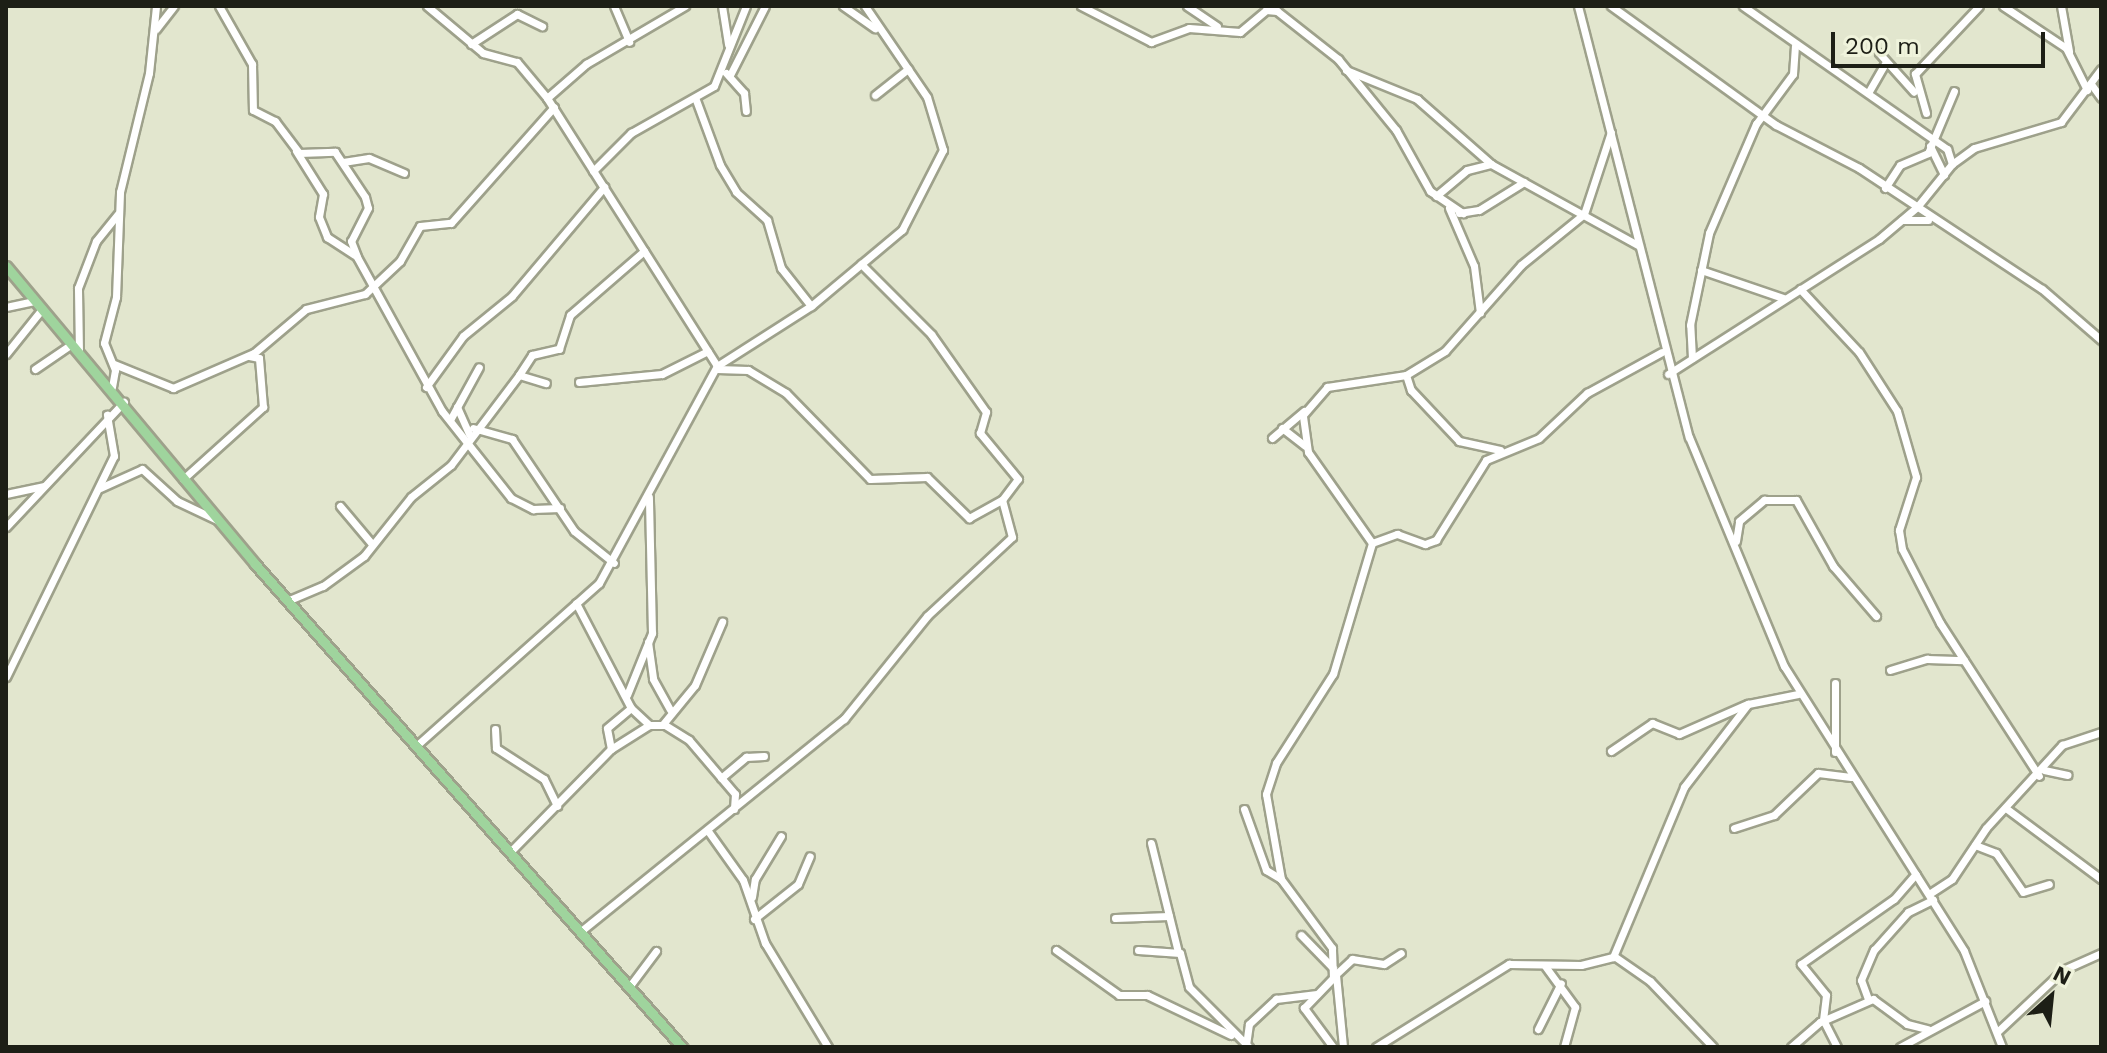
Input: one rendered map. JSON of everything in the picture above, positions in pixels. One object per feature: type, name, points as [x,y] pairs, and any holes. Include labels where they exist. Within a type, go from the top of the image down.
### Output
[{"type":"main road","points":[[8,273],[70,345],[112,387],[183,479],[287,601],[512,850],[682,1047]]},
{"type":"street","points":[[112,387],[114,364],[104,343],[116,297],[118,214],[156,29],[156,6]]},
{"type":"street","points":[[156,29],[174,6]]},
{"type":"street","points":[[219,6],[252,64],[253,110],[275,121],[323,194],[319,217],[327,237],[357,257]]},
{"type":"street","points":[[427,6],[471,44],[517,62],[547,98],[716,368]]},
{"type":"street","points":[[471,44],[517,14],[523,6]]},
{"type":"street","points":[[614,6],[629,42]]},
{"type":"street","points":[[547,98],[586,64],[629,42],[685,6]]},
{"type":"street","points":[[722,6],[728,45],[727,73],[746,97],[746,111]]},
{"type":"street","points":[[728,45],[746,6]]},
{"type":"street","points":[[593,171],[631,133],[696,100],[727,73],[765,6]]},
{"type":"street","points":[[843,6],[875,28]]},
{"type":"street","points":[[416,746],[576,603],[614,563],[716,368],[811,306],[902,230],[944,157],[932,109],[908,69],[875,28],[865,6]]},
{"type":"street","points":[[1081,6],[1151,42],[1189,28],[1219,27],[1240,32],[1270,9],[1289,19],[1346,70],[1396,130],[1436,196],[1463,213]]},
{"type":"street","points":[[1289,6],[1289,19]]},
{"type":"street","points":[[1611,6],[1763,114],[2042,289],[2101,340]]},
{"type":"street","points":[[1743,6],[1795,46],[1868,93],[1930,142],[1947,149],[1969,150],[2061,122],[2101,69]]},
{"type":"street","points":[[1915,94],[1914,77],[1926,55],[1979,6]]},
{"type":"street","points":[[2003,6],[2069,53]]},
{"type":"street","points":[[2061,6],[2069,53],[2089,87],[2101,98]]},
{"type":"street","points":[[1189,28],[1190,8]]},
{"type":"street","points":[[1190,8],[1219,27]]},
{"type":"street","points":[[1581,8],[1668,374],[1735,543],[1798,694],[1931,897],[1985,1001],[2002,1047]]},
{"type":"street","points":[[517,14],[542,26]]},
{"type":"street","points":[[1692,358],[1701,270],[1709,233],[1763,114],[1796,66],[1795,46]]},
{"type":"street","points":[[1879,53],[1915,94],[1926,113]]},
{"type":"street","points":[[1796,66],[1818,62]]},
{"type":"street","points":[[1868,93],[1885,63]]},
{"type":"street","points":[[875,95],[908,69]]},
{"type":"street","points":[[1346,70],[1417,99],[1491,164],[1638,245]]},
{"type":"street","points":[[1885,188],[1900,165],[1930,142],[1954,91]]},
{"type":"street","points":[[696,100],[725,174],[767,220],[781,268],[811,306]]},
{"type":"street","points":[[114,364],[173,388],[247,356],[306,309],[372,290],[420,226],[449,225],[554,107]]},
{"type":"street","points":[[1272,438],[1327,387],[1406,375],[1428,365],[1480,313],[1521,265],[1584,214],[1611,132]]},
{"type":"street","points":[[1930,142],[1944,175]]},
{"type":"street","points":[[295,149],[327,148],[343,162],[368,208],[351,241],[357,257],[426,387],[450,420],[470,433],[512,439],[589,547],[614,563]]},
{"type":"street","points":[[1947,149],[1952,164]]},
{"type":"street","points":[[1668,374],[1902,220],[1914,211],[1952,164],[1969,150]]},
{"type":"street","points":[[343,162],[369,158],[404,173]]},
{"type":"street","points":[[1436,196],[1467,170],[1491,164]]},
{"type":"street","points":[[1453,213],[1463,213],[1524,182]]},
{"type":"street","points":[[426,387],[463,336],[512,296],[604,187]]},
{"type":"street","points":[[1445,203],[1453,213],[1474,266],[1480,313]]},
{"type":"street","points":[[79,353],[78,288],[96,241],[118,214]]},
{"type":"street","points":[[1902,220],[1931,220]]},
{"type":"street","points":[[287,601],[352,568],[470,433],[532,355],[559,349],[570,315],[644,251]]},
{"type":"street","points":[[716,368],[748,370],[774,384],[870,479],[927,477],[969,518],[1002,500],[1018,479],[980,433],[987,415],[974,391],[931,334],[861,264]]},
{"type":"street","points":[[1701,270],[1783,298]]},
{"type":"street","points":[[1800,289],[1859,352],[1898,413],[1916,477],[1898,540],[1964,660],[2042,773]]},
{"type":"street","points":[[6,307],[35,301]]},
{"type":"street","points":[[6,354],[42,309]]},
{"type":"street","points":[[35,369],[70,345]]},
{"type":"street","points":[[579,382],[662,374],[708,351]]},
{"type":"street","points":[[1372,543],[1397,534],[1422,543],[1436,540],[1477,470],[1503,451],[1539,438],[1587,393],[1662,352]]},
{"type":"street","points":[[183,479],[263,407],[259,358],[247,356]]},
{"type":"street","points":[[450,420],[479,367]]},
{"type":"street","points":[[519,375],[546,383]]},
{"type":"street","points":[[1406,375],[1411,390],[1459,441],[1503,451]]},
{"type":"street","points":[[6,527],[107,415],[124,402]]},
{"type":"street","points":[[457,407],[511,498],[533,509],[560,508]]},
{"type":"street","points":[[1305,410],[1305,446]]},
{"type":"street","points":[[6,677],[114,456],[107,415]]},
{"type":"street","points":[[1282,428],[1305,446],[1372,543]]},
{"type":"street","points":[[99,489],[120,473],[142,469],[177,501],[218,521]]},
{"type":"street","points":[[6,494],[44,485]]},
{"type":"street","points":[[649,495],[648,642],[653,679],[670,710]]},
{"type":"street","points":[[581,931],[844,719],[927,616],[1008,543],[1013,529],[1002,500]]},
{"type":"street","points":[[1735,543],[1739,521],[1764,500],[1796,500],[1833,566],[1876,616]]},
{"type":"street","points":[[340,506],[372,544]]},
{"type":"street","points":[[1281,879],[1267,786],[1333,674],[1372,543]]},
{"type":"street","points":[[576,603],[627,695],[631,708],[649,725]]},
{"type":"street","points":[[663,724],[670,710],[695,685],[722,622]]},
{"type":"street","points":[[627,695],[648,642]]},
{"type":"street","points":[[1890,670],[1927,659],[1964,660]]},
{"type":"street","points":[[1835,683],[1835,753]]},
{"type":"street","points":[[1611,751],[1652,723],[1679,734],[1748,704],[1798,694]]},
{"type":"street","points":[[1614,956],[1680,793],[1748,704]]},
{"type":"street","points":[[611,749],[608,724],[631,708]]},
{"type":"street","points":[[512,850],[611,749],[649,725],[663,724],[689,740],[735,794],[734,809]]},
{"type":"street","points":[[495,729],[496,748],[544,779],[557,806]]},
{"type":"street","points":[[1927,1029],[1868,999],[1861,980],[1874,950],[1905,915],[1952,879],[1975,845],[2042,773],[2065,742],[2101,732]]},
{"type":"street","points":[[721,778],[746,757],[764,756]]},
{"type":"street","points":[[2042,773],[2067,775]]},
{"type":"street","points":[[1734,828],[1774,815],[1814,774],[1851,777]]},
{"type":"street","points":[[1244,809],[1266,870],[1281,879],[1332,948],[1343,1047]]},
{"type":"street","points":[[2007,809],[2101,879]]},
{"type":"street","points":[[708,831],[752,898]]},
{"type":"street","points":[[781,836],[755,879],[752,898],[754,919],[828,1047]]},
{"type":"street","points":[[1151,843],[1189,987],[1231,1035]]},
{"type":"street","points":[[1975,845],[1996,853],[2023,892],[2049,884]]},
{"type":"street","points":[[754,919],[798,884],[810,856]]},
{"type":"street","points":[[1837,1047],[1823,1020],[1828,1001],[1801,971],[1804,960],[1894,899],[1916,874]]},
{"type":"street","points":[[1115,918],[1169,916]]},
{"type":"street","points":[[1301,935],[1334,973]]},
{"type":"street","points":[[1056,950],[1122,996],[1147,995],[1248,1046]]},
{"type":"street","points":[[1138,950],[1178,952]]},
{"type":"street","points":[[629,987],[656,951]]},
{"type":"street","points":[[1333,1047],[1304,1010],[1334,973],[1352,959],[1384,964],[1401,953]]},
{"type":"street","points":[[1997,1032],[2063,970],[2101,953]]},
{"type":"street","points":[[1376,1047],[1509,964],[1545,966],[1614,956],[1650,981],[1713,1047]]},
{"type":"street","points":[[1545,966],[1561,983],[1575,1007],[1564,1047]]},
{"type":"street","points":[[1538,1029],[1561,983]]},
{"type":"street","points":[[1248,1046],[1249,1024],[1276,999],[1319,993]]},
{"type":"street","points":[[1791,1047],[1823,1020],[1868,999]]},
{"type":"street","points":[[1900,1047],[1927,1029],[1985,1001]]}]
